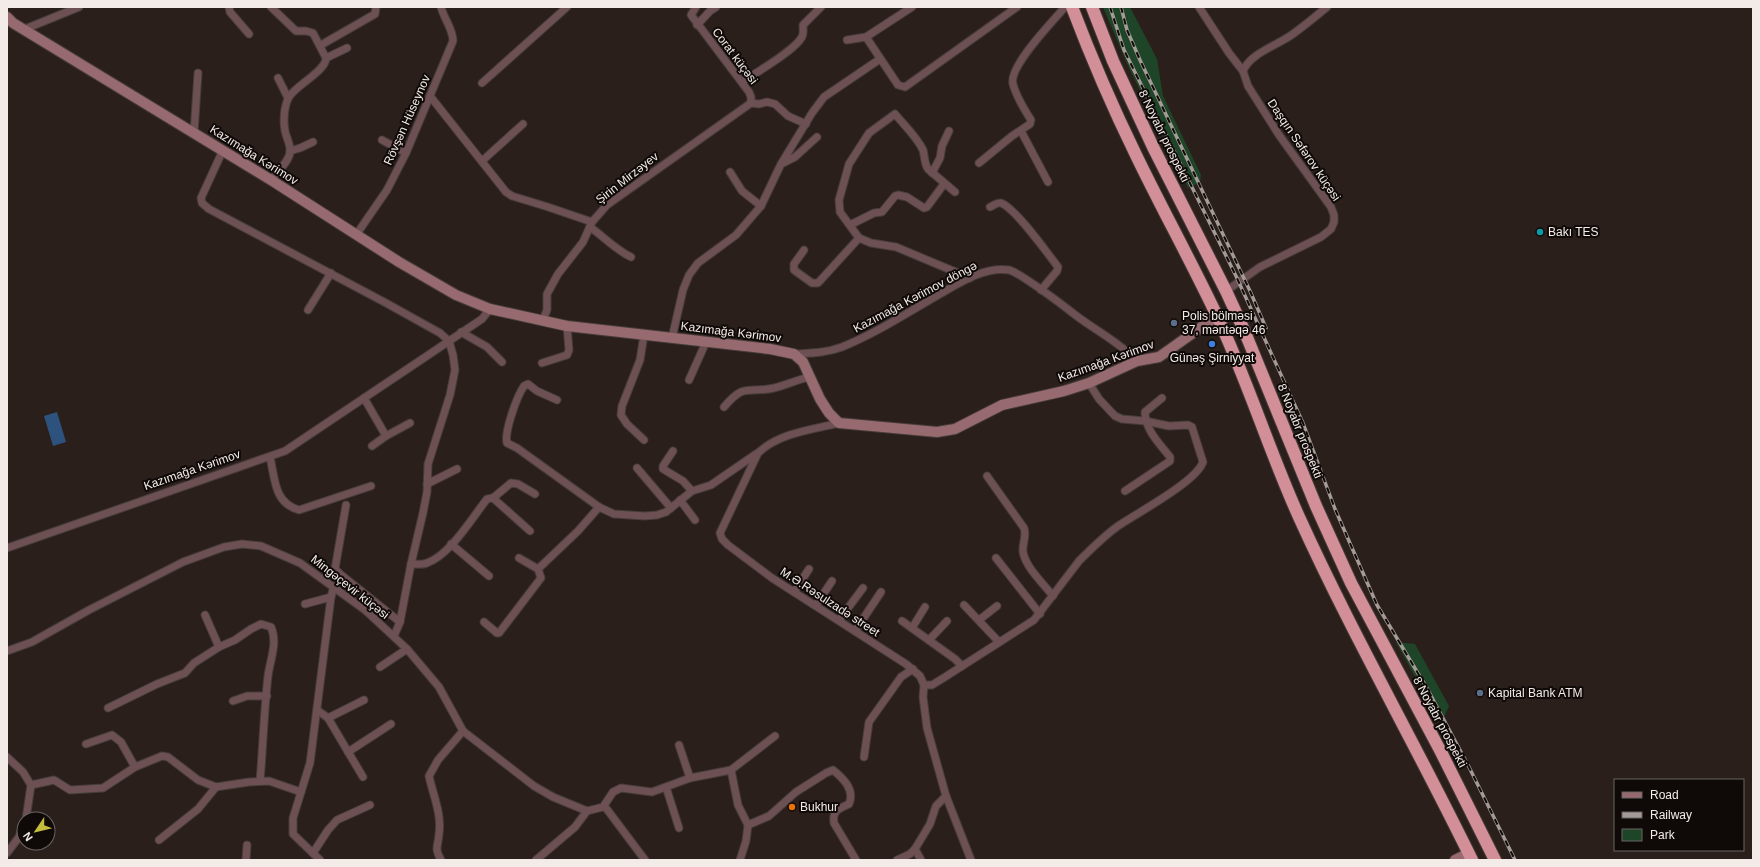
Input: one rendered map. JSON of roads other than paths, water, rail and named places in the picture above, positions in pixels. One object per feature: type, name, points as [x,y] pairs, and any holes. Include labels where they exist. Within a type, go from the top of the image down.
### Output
[{"type":"highway","points":[[1072,7],[1098,75],[1128,139],[1217,316],[1298,515],[1330,584],[1423,761],[1470,857],[1488,845]]},
{"type":"highway","name":"8 Noyabr prospekti","points":[[1092,7],[1113,60],[1153,147],[1226,291],[1258,364],[1316,506],[1351,583],[1441,752],[1495,860]]},
{"type":"street","points":[[24,29],[79,7]]},
{"type":"street","points":[[229,7],[230,12],[250,34]]},
{"type":"street","points":[[271,7],[296,31],[314,33],[326,58],[324,66],[294,90],[288,98],[284,118],[290,151],[288,158],[271,180]]},
{"type":"street","points":[[321,45],[375,14],[376,7]]},
{"type":"street","name":"Rövşən Hüseynov","points":[[356,235],[387,190],[406,153],[453,41],[453,33],[444,17],[441,7]]},
{"type":"street","points":[[482,83],[567,7]]},
{"type":"street","name":"Corat küçəsi","points":[[696,7],[691,15],[697,25],[742,82],[751,97],[751,103]]},
{"type":"street","name":"Corat küçəsi","points":[[697,25],[710,11],[716,7]]},
{"type":"street","points":[[742,82],[788,51],[801,38],[804,32],[803,25],[820,7]]},
{"type":"street","points":[[847,40],[866,37],[912,7]]},
{"type":"street","points":[[866,37],[898,85],[905,87],[1017,7]]},
{"type":"street","points":[[979,163],[1012,136],[1030,124],[1030,120],[1012,83],[1013,74],[1020,60],[1065,7]]},
{"type":"street","points":[[1200,7],[1242,71]]},
{"type":"street","points":[[1242,71],[1245,64],[1290,36],[1327,7]]},
{"type":"street","name":"Kazımağa Kərimov","points":[[7,17],[12,23],[223,150],[399,262],[456,295],[490,309],[567,326],[770,349],[794,354],[803,362],[820,399],[829,413],[839,423],[944,432],[955,429],[1002,404],[1064,391],[1088,383],[1137,362],[1159,357],[1217,316]]},
{"type":"street","points":[[326,58],[347,48]]},
{"type":"street","points":[[672,338],[683,290],[689,275],[698,263],[736,235],[761,206],[781,164],[812,113],[824,97],[880,59]]},
{"type":"street","name":"Daşqın Səfərov küçəsi","points":[[1226,291],[1260,267],[1321,237],[1331,229],[1334,222],[1334,215],[1331,207],[1279,135],[1248,86],[1242,71]]},
{"type":"street","points":[[194,133],[198,73]]},
{"type":"street","points":[[278,78],[288,98]]},
{"type":"street","points":[[430,96],[506,192],[512,196],[591,225],[620,252],[631,257]]},
{"type":"street","points":[[751,103],[759,104],[766,102],[775,104],[788,116],[806,124]]},
{"type":"street","name":"Şirin Mirzəyev","points":[[543,320],[547,310],[547,294],[558,274],[583,242],[591,225],[607,205],[751,103]]},
{"type":"street","points":[[955,192],[944,184],[925,164],[923,151],[895,114],[870,133],[849,164],[839,200],[840,212],[859,238],[871,243],[896,247],[970,278]]},
{"type":"street","points":[[482,161],[523,124]]},
{"type":"street","points":[[932,172],[940,158],[942,146],[949,131]]},
{"type":"street","points":[[1020,131],[1048,182]]},
{"type":"street","points":[[781,164],[795,157],[817,137]]},
{"type":"street","points":[[382,140],[406,153]]},
{"type":"street","points":[[290,151],[313,142]]},
{"type":"street","points":[[223,150],[201,198],[202,203],[209,209],[331,273],[440,333],[449,341],[455,370],[450,395],[428,464],[428,484],[423,513],[411,564],[400,622],[394,636]]},
{"type":"street","points":[[730,172],[742,191],[761,206]]},
{"type":"street","points":[[850,225],[874,213],[882,212],[894,196],[898,195],[907,197],[924,208],[927,207],[944,184]]},
{"type":"street","points":[[990,208],[997,203],[1001,203],[1011,211],[1058,267],[1041,290]]},
{"type":"street","points":[[804,250],[794,264],[794,270],[812,283],[818,283],[859,238]]},
{"type":"street","name":"Kazımağa Kərimov döngə","points":[[794,354],[821,353],[842,347],[970,278],[992,270],[1010,270],[1041,290],[1088,324],[1114,340],[1126,349],[1137,362]]},
{"type":"street","points":[[308,310],[331,273]]},
{"type":"street","name":"Kazımağa Kərimov","points":[[7,548],[285,451],[298,444],[482,319],[490,309]]},
{"type":"street","points":[[542,363],[567,355],[569,350],[567,326]]},
{"type":"street","points":[[461,332],[486,347],[502,362]]},
{"type":"street","points":[[644,335],[640,360],[622,406],[621,415],[626,424],[644,440]]},
{"type":"street","points":[[689,380],[706,342]]},
{"type":"street","points":[[724,406],[734,395],[742,391],[773,388],[809,377]]},
{"type":"street","points":[[971,860],[946,796],[927,728],[923,697],[924,685],[932,685],[1034,620],[1079,561],[1116,527],[1187,482],[1201,467],[1203,462],[1192,427],[1188,425],[1169,426],[1145,421],[1122,419],[1115,416],[1099,399],[1088,383]]},
{"type":"street","points":[[557,400],[537,391],[528,384],[524,386],[505,437],[507,443],[517,448],[599,507],[614,514],[645,516],[657,515],[670,508],[692,491],[711,485],[758,453]]},
{"type":"street","points":[[364,398],[386,436]]},
{"type":"street","points":[[1125,491],[1170,461],[1170,457],[1145,421],[1145,412],[1162,398]]},
{"type":"street","points":[[372,446],[410,422]]},
{"type":"street","name":"M.Ə.Rəsulzadə street","points":[[839,423],[782,437],[768,444],[758,453],[720,533],[722,539],[728,545],[772,578],[913,669],[920,676],[924,685]]},
{"type":"street","points":[[674,451],[663,466],[663,469],[683,481],[692,491]]},
{"type":"street","points":[[270,457],[278,494],[286,505],[299,510],[371,486]]},
{"type":"street","points":[[428,484],[457,468]]},
{"type":"street","points":[[637,468],[670,508]]},
{"type":"street","points":[[987,476],[1024,528],[1026,534],[1023,548],[1024,555],[1030,566],[1053,596]]},
{"type":"street","points":[[411,564],[425,564],[432,561],[451,544],[487,499],[492,498],[511,483],[518,484],[535,494]]},
{"type":"street","points":[[492,498],[530,530]]},
{"type":"street","points":[[680,500],[695,520]]},
{"type":"street","points":[[346,505],[336,569],[340,574],[400,622]]},
{"type":"street","points":[[538,570],[599,507]]},
{"type":"street","name":"Mingəçevir küçəsi","points":[[7,651],[32,642],[183,562],[224,547],[242,544],[262,546],[300,563],[334,586],[365,610],[407,648],[439,687],[464,731],[534,786],[553,797],[587,812]]},
{"type":"street","points":[[451,544],[489,576]]},
{"type":"street","points":[[484,622],[499,633],[541,578],[538,570],[519,558]]},
{"type":"street","points":[[996,558],[1040,614]]},
{"type":"street","points":[[794,592],[810,569]]},
{"type":"street","points":[[816,605],[832,581]]},
{"type":"street","points":[[320,860],[293,834],[293,818],[310,763],[331,597],[334,586]]},
{"type":"street","points":[[839,620],[863,588]]},
{"type":"street","points":[[855,631],[881,592]]},
{"type":"street","points":[[305,604],[331,597]]},
{"type":"street","points":[[964,605],[999,642]]},
{"type":"street","points":[[979,620],[997,606]]},
{"type":"street","points":[[912,628],[925,607]]},
{"type":"street","points":[[205,615],[219,647]]},
{"type":"street","points":[[902,621],[955,659],[962,666]]},
{"type":"street","points":[[929,640],[947,621]]},
{"type":"street","points":[[108,708],[185,672],[219,647],[235,640],[261,624],[271,627],[274,634],[274,642],[268,675],[260,782]]},
{"type":"street","points":[[380,667],[407,648]]},
{"type":"street","points":[[864,757],[869,722],[901,677],[913,669]]},
{"type":"street","points":[[234,701],[247,696],[267,696]]},
{"type":"street","points":[[328,718],[364,700]]},
{"type":"street","points":[[317,710],[328,718],[363,777]]},
{"type":"street","points":[[348,752],[391,724]]},
{"type":"street","points":[[441,860],[436,852],[440,833],[439,815],[430,776],[438,760],[464,731]]},
{"type":"street","points":[[86,744],[112,735],[121,742],[135,768]]},
{"type":"street","points":[[536,860],[575,827],[587,812],[603,807],[613,792],[621,788],[652,792],[690,778],[731,770],[775,736]]},
{"type":"street","points":[[679,745],[690,778]]},
{"type":"street","points":[[31,785],[54,780],[70,790],[103,788],[135,768],[162,756],[168,757],[198,780],[216,787],[269,781],[301,792]]},
{"type":"street","points":[[7,757],[23,772],[31,785],[27,811]]},
{"type":"street","points":[[731,770],[738,804],[748,826],[746,841],[740,860]]},
{"type":"street","points":[[748,826],[769,816],[796,792],[833,770],[850,789],[851,798],[849,804],[836,811],[833,816],[834,823],[856,860]]},
{"type":"street","points":[[158,840],[198,809],[216,787]]},
{"type":"street","points":[[666,787],[679,828]]},
{"type":"street","points":[[897,860],[910,854],[915,849],[930,824],[936,806],[946,796]]},
{"type":"street","points":[[313,853],[328,830],[338,820],[370,805]]},
{"type":"street","points":[[603,807],[612,813],[645,860]]},
{"type":"street","points":[[7,853],[16,841]]},
{"type":"street","points":[[246,860],[247,845]]},
{"type":"street","points":[[915,849],[921,860]]},
{"type":"street","points":[[1455,860],[1470,857]]},
{"type":"water","points":[[57,412],[66,442],[53,446],[44,416]]},
{"type":"railway","points":[[1110,7],[1124,50],[1236,276],[1303,423],[1335,509],[1377,605],[1428,690],[1469,767],[1515,860]]},
{"type":"railway","points":[[1121,7],[1127,30],[1140,60],[1250,291],[1266,328]]},
{"type":"place","name":"Bakı TES","points":[[1540,232]]},
{"type":"place","name":"Polis bölməsi 37, məntəqə 46","points":[[1174,323]]},
{"type":"place","name":"Günəş Şirniyyat","points":[[1212,344]]},
{"type":"place","name":"Kapital Bank ATM","points":[[1480,693]]},
{"type":"place","name":"Bukhur","points":[[792,807]]}]
